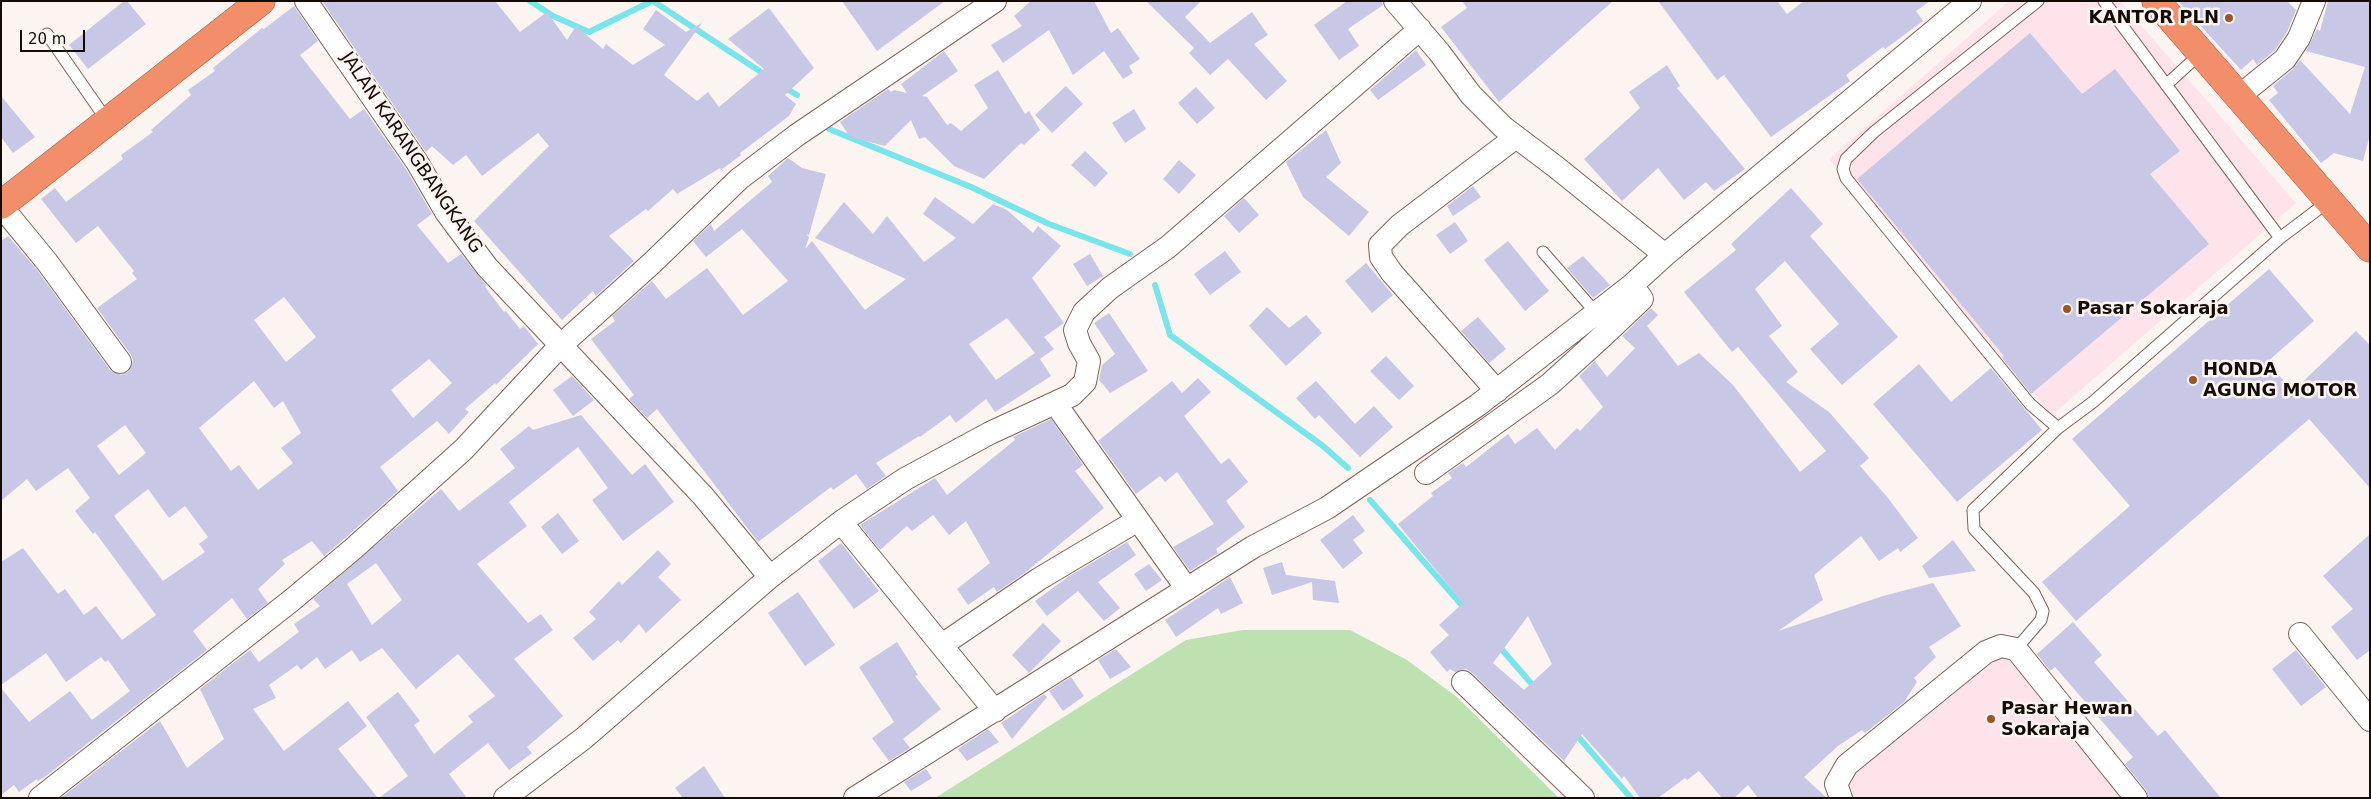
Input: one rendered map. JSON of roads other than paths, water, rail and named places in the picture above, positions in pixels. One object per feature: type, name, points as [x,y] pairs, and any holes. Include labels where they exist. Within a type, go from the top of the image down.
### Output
[{"type":"highway","points":[[1,206],[261,1]]},
{"type":"highway","points":[[2156,1],[2370,248]]},
{"type":"street","name":"JALAN KARANGBANGKANG","points":[[306,1],[417,162],[446,212],[487,266],[560,346],[703,496],[770,577]]},
{"type":"street","points":[[40,798],[292,600],[352,549],[464,449],[560,346],[652,263],[738,179],[797,135],[995,1]]},
{"type":"street","points":[[1395,1],[1420,29],[1471,95],[1516,137],[1665,255]]},
{"type":"street","points":[[855,798],[1254,546],[1327,508],[1497,391],[1597,314],[1970,1]]},
{"type":"street","points":[[2238,97],[2285,59],[2299,38],[2314,1]]},
{"type":"street","points":[[505,798],[584,738],[770,577],[841,522],[905,479],[990,433],[1072,395],[1085,382],[1089,361],[1079,343],[1075,330],[1084,312],[1110,288],[1168,247],[1420,29]]},
{"type":"street","points":[[1497,391],[1392,273],[1381,257],[1380,246],[1400,225],[1516,137]]},
{"type":"street","points":[[1,206],[47,262],[120,362]]},
{"type":"street","points":[[1426,473],[1550,384],[1605,334],[1642,299],[1632,285]]},
{"type":"street","points":[[1054,403],[1187,589]]},
{"type":"street","points":[[942,645],[1039,579],[1138,520]]},
{"type":"street","points":[[841,522],[995,711]]},
{"type":"street","points":[[2300,634],[2370,720]]},
{"type":"street","points":[[1841,798],[1836,784],[1847,765],[1986,652],[2001,646],[2016,649],[2136,798]]},
{"type":"street","points":[[1463,682],[1583,798]]},
{"type":"lane","points":[[2038,1],[1874,132],[1846,159],[1843,168],[1846,178],[2030,404],[2058,428]]},
{"type":"lane","points":[[2104,1],[2280,238]]},
{"type":"lane","points":[[47,34],[108,122]]},
{"type":"lane","points":[[2166,85],[2200,54]]},
{"type":"lane","points":[[2016,649],[2041,620],[2043,610],[2034,593],[1974,529],[1973,510],[2058,428],[2094,402],[2280,238],[2329,201]]},
{"type":"lane","points":[[1543,252],[1597,314]]},
{"type":"waterway","points":[[530,1],[553,16],[589,32],[652,1]]},
{"type":"waterway","points":[[653,1],[767,76]]},
{"type":"waterway","points":[[784,87],[797,95]]},
{"type":"waterway","points":[[829,129],[971,187],[1049,224],[1130,254]]},
{"type":"waterway","points":[[1155,285],[1170,335],[1323,446],[1348,468]]},
{"type":"waterway","points":[[1370,500],[1466,610]]},
{"type":"waterway","points":[[1498,645],[1536,689]]},
{"type":"waterway","points":[[1574,732],[1631,798]]},
{"type":"place","name":"KANTOR PLN","points":[[2229,18]]},
{"type":"place","name":"Pasar Sokaraja","points":[[2067,309]]},
{"type":"place","name":"HONDA AGUNG MOTOR","points":[[2193,380]]},
{"type":"place","name":"Pasar Hewan Sokaraja","points":[[1991,719]]}]
